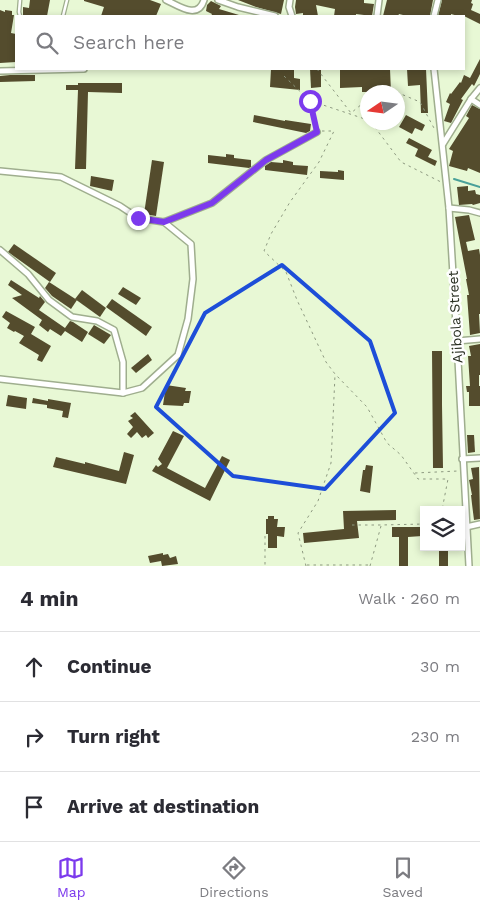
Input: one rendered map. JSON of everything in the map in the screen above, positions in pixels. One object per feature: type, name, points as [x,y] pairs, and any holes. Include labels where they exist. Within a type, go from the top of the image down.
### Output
[{"type":"street","points":[[166,0],[193,11],[199,10],[204,0]]},
{"type":"street","points":[[218,0],[271,15]]},
{"type":"street","points":[[290,0],[292,15]]},
{"type":"street","points":[[377,15],[379,0]]},
{"type":"street","points":[[434,15],[438,0]]},
{"type":"street","points":[[0,72],[56,70]]},
{"type":"street","name":"Ajibola Street","points":[[434,70],[449,208],[468,566]]},
{"type":"street","points":[[442,144],[480,88]]},
{"type":"street","points":[[472,99],[480,105]]},
{"type":"street","points":[[0,171],[61,177],[120,206],[138,218],[164,222],[212,203],[266,160],[317,132]]},
{"type":"street","points":[[449,208],[480,213]]},
{"type":"street","points":[[0,379],[123,393],[142,388],[178,355],[188,320],[193,279],[190,244],[164,222]]},
{"type":"street","points":[[0,250],[28,274],[49,300],[72,317],[97,321],[114,330],[123,362],[123,393]]},
{"type":"street","points":[[457,342],[480,339]]},
{"type":"street","points":[[462,459],[480,458]]},
{"type":"street","points":[[466,527],[480,524]]},
{"type":"lane","points":[[20,0],[20,15]]},
{"type":"lane","points":[[63,15],[67,0]]},
{"type":"path","points":[[319,70],[351,113]]},
{"type":"path","points":[[284,76],[310,101],[360,117]]},
{"type":"path","points":[[405,96],[420,102],[442,144]]},
{"type":"path","points":[[310,101],[317,132],[334,131],[319,162],[290,202],[271,234],[264,251],[286,272],[326,362],[335,374],[367,406],[387,443],[401,455],[414,473],[463,471]]},
{"type":"path","points":[[351,113],[360,105]]},
{"type":"path","points":[[377,130],[402,162],[446,183]]},
{"type":"path","points":[[335,374],[331,463],[318,501],[298,533],[306,566],[370,566],[381,526]]},
{"type":"path","points":[[401,455],[418,479],[448,479],[443,506]]},
{"type":"path","points":[[352,525],[420,524]]},
{"type":"path","points":[[265,536],[265,566]]},
{"type":"highlighted area","points":[[282,265],[370,341],[395,413],[325,489],[233,476],[156,407],[205,313]]},
{"type":"building","points":[[30,0],[50,0],[47,15],[23,15],[23,7],[29,8]]},
{"type":"building","points":[[150,0],[161,4],[156,15],[101,15],[104,7],[84,1]]},
{"type":"building","points":[[238,0],[284,0],[281,14]]},
{"type":"building","points":[[296,0],[364,0],[364,3],[374,4],[372,15],[334,15],[335,9],[316,5],[318,15],[303,15],[303,13],[296,14]]},
{"type":"building","points":[[387,0],[433,0],[430,15],[383,15]]},
{"type":"building","points":[[442,0],[472,0],[471,10],[480,14],[480,24],[465,15],[438,15]]},
{"type":"building","points":[[211,1],[221,6],[219,9],[239,15],[212,15],[206,11],[207,5]]},
{"type":"building","points":[[0,10],[5,12],[5,10],[12,11],[12,15],[14,15],[11,33],[15,34],[15,62],[0,63]]},
{"type":"building","points":[[480,59],[480,74],[474,86],[472,84],[461,99],[463,100],[451,123],[444,121],[450,104],[446,102],[450,93],[461,83],[464,75],[470,78]]},
{"type":"building","points":[[271,70],[294,70],[294,78],[300,79],[300,90],[270,87]]},
{"type":"building","points":[[310,70],[321,70],[321,87],[311,88]]},
{"type":"building","points":[[340,70],[390,70],[391,85],[360,85],[360,87],[340,88]]},
{"type":"building","points":[[407,70],[426,70],[428,113],[421,113],[420,85],[408,86]]},
{"type":"building","points":[[35,75],[35,81],[0,82],[0,76]]},
{"type":"building","points":[[78,83],[122,83],[122,93],[88,92],[86,169],[75,169],[78,90],[66,90],[66,85],[78,85]]},
{"type":"building","points":[[472,105],[480,109],[480,173],[468,168],[467,171],[449,166],[453,151],[449,149],[469,118],[466,116]]},
{"type":"building","points":[[254,115],[311,124],[310,131],[306,133],[253,122]]},
{"type":"building","points":[[406,115],[425,125],[422,131],[415,128],[412,134],[405,130]]},
{"type":"building","points":[[409,138],[432,150],[428,157],[437,161],[435,166],[415,156],[418,149],[406,143]]},
{"type":"building","points":[[226,154],[234,155],[234,158],[251,160],[251,167],[208,163],[208,155],[226,157]]},
{"type":"building","points":[[152,160],[164,162],[156,216],[144,214]]},
{"type":"building","points":[[283,160],[293,162],[293,165],[308,166],[307,175],[265,170],[265,166],[271,162],[283,163]]},
{"type":"building","points":[[338,170],[344,171],[344,180],[320,178],[320,171],[338,172]]},
{"type":"building","points":[[91,176],[114,180],[112,191],[90,186]]},
{"type":"building","points":[[468,186],[468,191],[475,190],[476,194],[480,195],[480,203],[459,205],[457,187]]},
{"type":"building","points":[[469,215],[475,240],[466,242],[468,251],[479,249],[480,255],[480,333],[470,335],[467,279],[455,217]]},
{"type":"building","points":[[14,244],[56,273],[50,282],[8,252]]},
{"type":"building","points":[[11,280],[39,298],[40,296],[45,302],[39,310],[65,328],[70,321],[88,332],[82,342],[65,331],[61,336],[50,329],[48,332],[39,325],[42,320],[12,298],[22,295],[8,285]]},
{"type":"building","points":[[49,282],[77,300],[71,309],[52,296],[45,288]]},
{"type":"building","points":[[123,287],[141,298],[136,305],[118,294]]},
{"type":"building","points":[[82,290],[106,308],[100,317],[75,299]]},
{"type":"building","points":[[112,299],[152,327],[146,336],[106,307]]},
{"type":"building","points":[[6,311],[35,327],[31,334],[51,346],[42,362],[37,360],[39,355],[19,343],[24,336],[7,328],[10,323],[2,317]]},
{"type":"building","points":[[94,325],[111,335],[104,344],[88,334]]},
{"type":"building","points":[[480,344],[480,406],[469,406],[469,392],[467,392],[466,386],[470,386],[468,356],[471,356],[469,346]]},
{"type":"building","points":[[432,351],[442,351],[443,468],[433,468]]},
{"type":"building","points":[[148,354],[152,360],[136,373],[131,368]]},
{"type":"building","points":[[166,385],[186,388],[185,391],[191,391],[189,403],[184,403],[183,406],[163,405]]},
{"type":"building","points":[[8,395],[27,398],[26,409],[6,406]]},
{"type":"building","points":[[33,398],[71,403],[68,418],[62,417],[63,411],[47,408],[47,405],[32,403]]},
{"type":"building","points":[[135,412],[154,433],[148,438],[146,435],[142,438],[137,432],[131,438],[127,434],[133,427],[128,421],[133,418],[130,416]]},
{"type":"building","points":[[173,431],[184,436],[167,468],[205,488],[222,456],[230,460],[210,501],[152,471],[156,465],[158,467],[162,464],[158,459]]},
{"type":"building","points":[[467,435],[474,435],[475,452],[468,453]]},
{"type":"building","points":[[124,452],[134,455],[126,484],[53,467],[56,457],[119,471]]},
{"type":"building","points":[[366,465],[373,466],[370,493],[360,491],[363,470],[365,470]]},
{"type":"building","points":[[479,467],[480,519],[474,520],[469,480],[473,479],[471,468]]},
{"type":"building","points":[[396,510],[396,520],[357,521],[359,538],[304,543],[303,533],[344,529],[343,511]]},
{"type":"building","points":[[268,516],[274,516],[274,519],[278,519],[277,527],[285,527],[284,537],[277,536],[277,548],[268,548],[266,519],[268,519]]},
{"type":"building","points":[[392,527],[420,527],[420,536],[408,537],[408,566],[399,566],[399,537],[392,537]]},
{"type":"building","points":[[439,551],[448,551],[448,566],[439,566]]},
{"type":"building","points":[[163,553],[163,555],[168,554],[170,558],[176,556],[178,564],[162,566],[161,561],[150,563],[148,556]]},
{"type":"waterway","points":[[454,179],[480,187]]},
{"type":"route","points":[[138,218],[164,222],[212,203],[266,160],[317,132],[310,101]]}]
